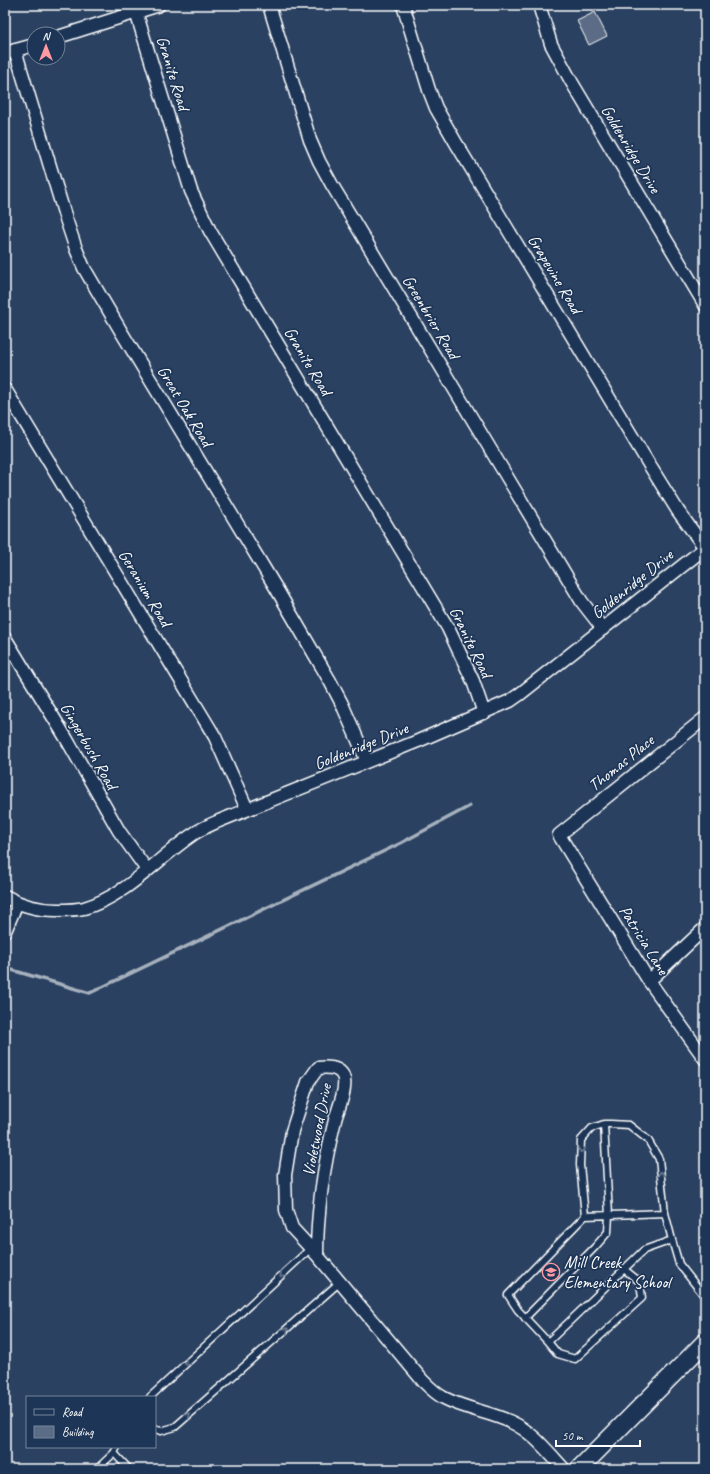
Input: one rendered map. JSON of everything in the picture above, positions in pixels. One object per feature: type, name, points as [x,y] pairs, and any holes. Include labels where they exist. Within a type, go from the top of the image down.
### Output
[{"type":"main road","points":[[579,1469],[705,1342]]},
{"type":"street","points":[[66,34],[159,5]]},
{"type":"street","name":"Greenbrier Road","points":[[269,5],[310,140],[332,185],[582,602],[603,629]]},
{"type":"street","name":"Grapevine Road","points":[[403,5],[436,108],[650,466],[678,511],[705,548]]},
{"type":"street","name":"Goldenridge Drive","points":[[539,5],[551,44],[567,75],[705,305]]},
{"type":"street","name":"Granite Road","points":[[136,12],[192,191],[210,231],[448,628],[473,681],[484,713]]},
{"type":"street","points":[[10,52],[26,47]]},
{"type":"street","name":"Great Oak Road","points":[[10,52],[76,249],[84,268],[330,681],[342,704],[367,761]]},
{"type":"street","name":"Geranium Road","points":[[5,389],[215,737],[247,809]]},
{"type":"street","name":"Goldenridge Drive","points":[[5,896],[17,903],[44,910],[75,909],[103,901],[147,870],[193,834],[219,821],[418,741],[510,701],[705,548]]},
{"type":"street","name":"Gingerbush Road","points":[[5,638],[66,738],[119,831],[147,870]]},
{"type":"street","name":"Thomas Place","points":[[559,835],[705,718]]},
{"type":"street","name":"Patricia Lane","points":[[559,835],[649,981],[705,1059]]},
{"type":"street","points":[[5,931],[17,903]]},
{"type":"street","points":[[649,981],[705,928]]},
{"type":"street","name":"Violetwood Drive","points":[[314,1251],[330,1139],[345,1086],[343,1075],[336,1070],[327,1067],[318,1068],[308,1082],[292,1131],[285,1175],[286,1210],[292,1228],[314,1251],[423,1381],[433,1390],[455,1403],[499,1417],[521,1427],[530,1434],[564,1469]]},
{"type":"lane","points":[[525,1318],[608,1232],[610,1215],[604,1124]]},
{"type":"lane","points":[[585,1216],[580,1165],[581,1140],[592,1128],[604,1124],[629,1125],[648,1140],[659,1159],[664,1213],[679,1264],[705,1297]]},
{"type":"lane","points":[[624,1270],[640,1282],[642,1298],[574,1359],[558,1354],[525,1318],[508,1295],[585,1216],[664,1213]]},
{"type":"lane","points":[[548,1342],[644,1250],[672,1240]]},
{"type":"lane","points":[[151,1396],[314,1251]]},
{"type":"lane","points":[[156,1429],[161,1431],[175,1427],[340,1282]]},
{"type":"lane","points":[[97,1469],[115,1450],[129,1469]]},
{"type":"building","points":[[595,12],[607,36],[589,45],[577,21]]},
{"type":"waterway","points":[[5,968],[90,993],[401,843],[470,806]]},
{"type":"place","name":"Mill Creek Elementary School","points":[[551,1272]]}]
